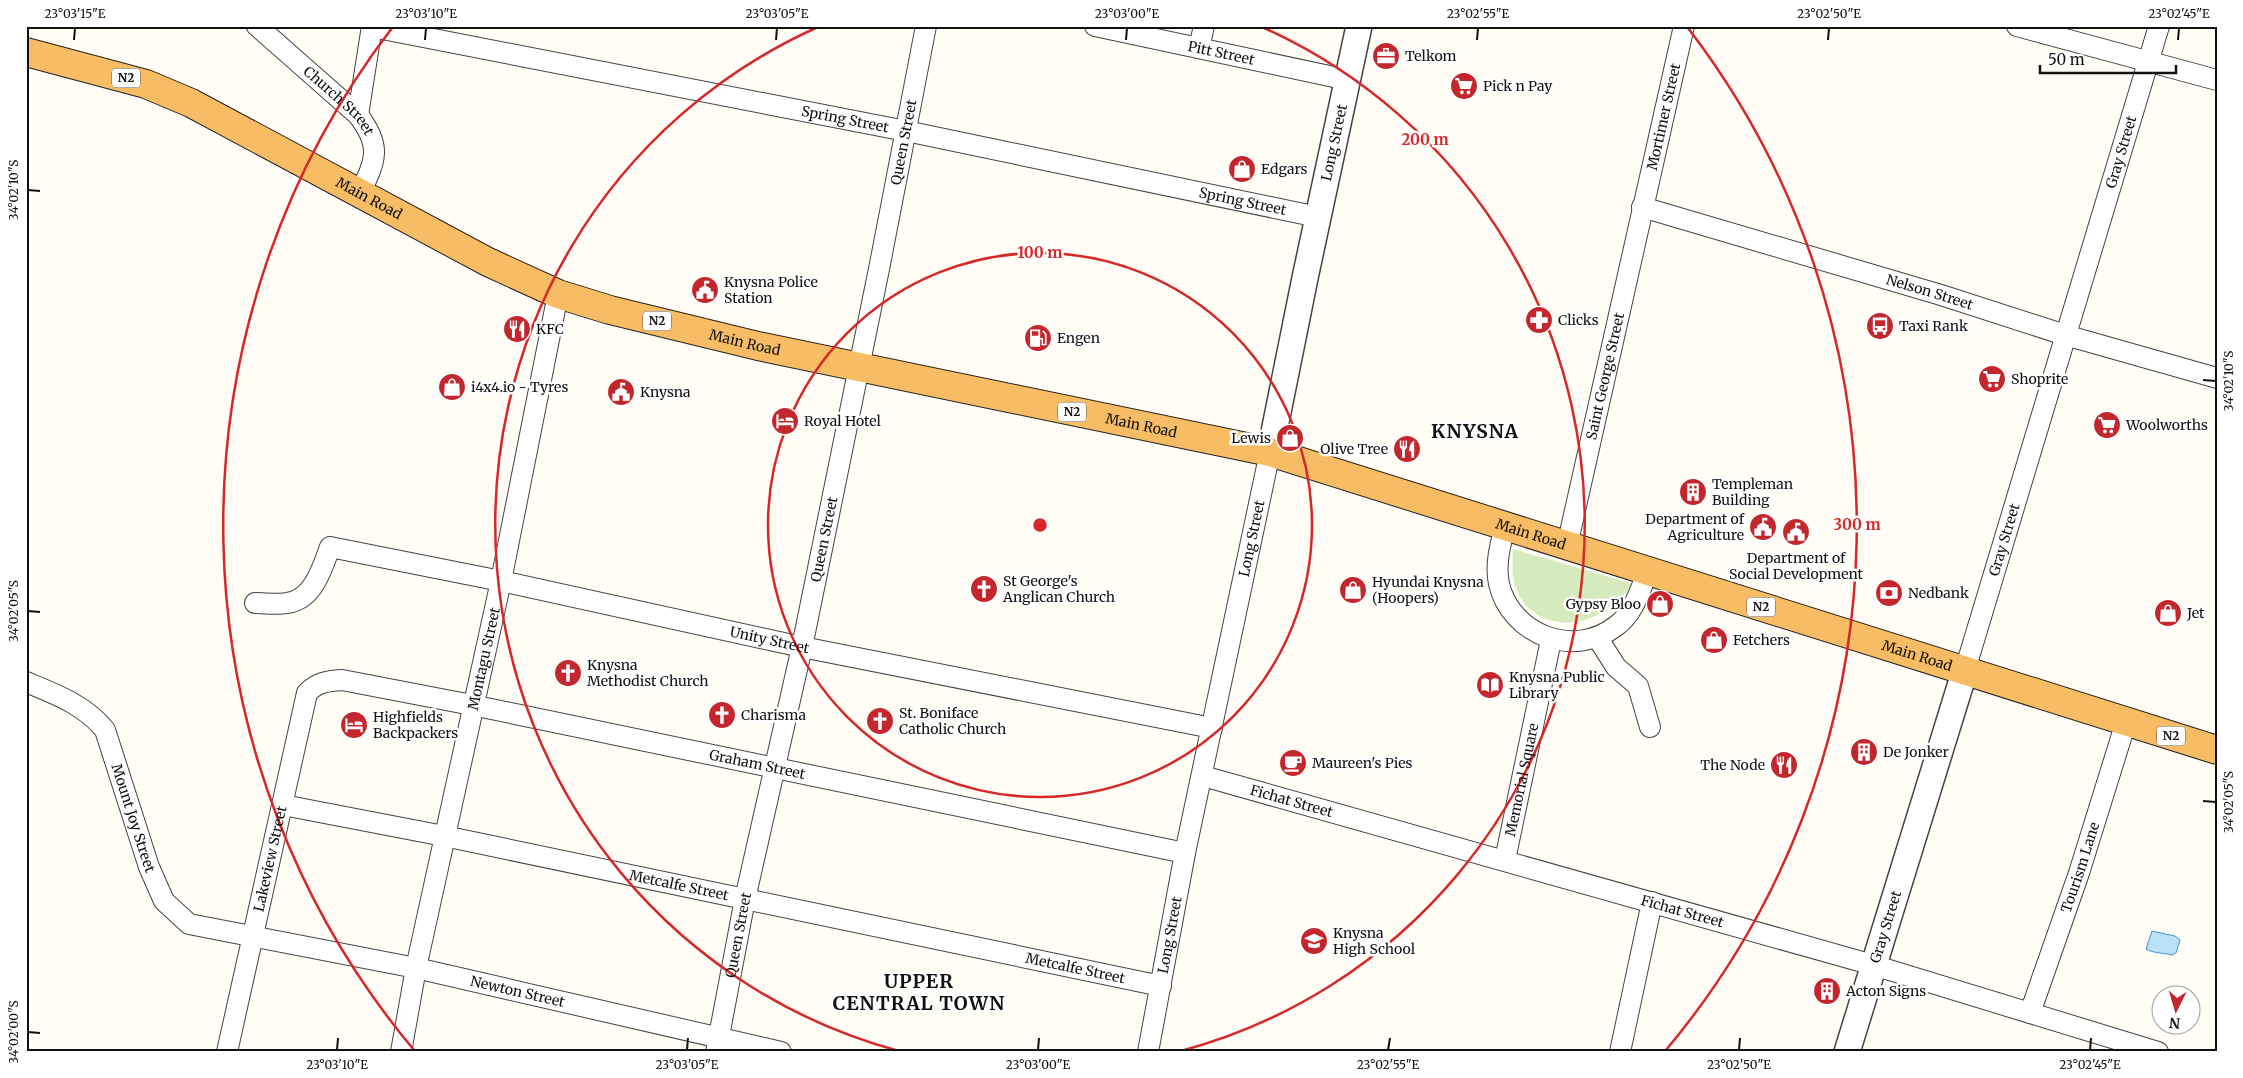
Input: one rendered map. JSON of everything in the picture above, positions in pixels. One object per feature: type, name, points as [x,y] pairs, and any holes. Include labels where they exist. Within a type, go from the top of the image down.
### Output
[{"type":"highway","name":"Main Road","points":[[26,52],[146,84],[240,128],[488,262],[558,294],[610,310],[858,367],[1270,452],[2217,750]]},
{"type":"street","name":"Church Street","points":[[257,26],[358,115],[369,128],[376,154],[373,166],[360,193]]},
{"type":"street","points":[[358,115],[372,26]]},
{"type":"street","name":"Spring Street","points":[[372,26],[906,131],[1318,217]]},
{"type":"street","name":"Queen Street","points":[[717,1045],[745,899],[802,647],[926,26]]},
{"type":"street","name":"Pitt Street","points":[[1095,26],[1348,80]]},
{"type":"street","points":[[1199,48],[1204,26]]},
{"type":"street","name":"Long Street","points":[[1148,1052],[1185,853],[1203,776],[1359,26]]},
{"type":"street","name":"Mortimer Street","points":[[1642,207],[1684,26]]},
{"type":"street","points":[[2017,26],[2217,80]]},
{"type":"street","name":"Gray Street","points":[[1847,1052],[1965,670],[2159,26]]},
{"type":"street","name":"Nelson Street","points":[[1642,207],[2065,335],[2217,378]]},
{"type":"street","name":"Saint George Street","points":[[1567,546],[1642,207]]},
{"type":"street","name":"Montagu Street","points":[[400,1052],[472,705],[501,581],[558,294]]},
{"type":"street","points":[[1505,527],[1498,563],[1499,583],[1506,602],[1517,619],[1551,640],[1574,642],[1596,637],[1616,626],[1632,609],[1648,571]]},
{"type":"street","name":"Unity Street","points":[[255,603],[288,603],[301,597],[310,590],[320,575],[330,548],[501,581],[802,647],[1212,728]]},
{"type":"street","points":[[1596,637],[1616,667],[1638,686],[1650,727]]},
{"type":"street","name":"Memorial Square","points":[[1505,860],[1551,640]]},
{"type":"street","name":"Graham Street","points":[[329,681],[342,680],[472,705],[1185,853]]},
{"type":"street","name":"Lakeview Street","points":[[227,1052],[307,693],[314,685],[329,681]]},
{"type":"street","name":"Mount Joy Street","points":[[26,682],[66,698],[97,720],[104,730],[149,867],[164,901],[189,924],[253,935]]},
{"type":"street","name":"Tourism Lane","points":[[2030,1012],[2079,873],[2126,722]]},
{"type":"street","name":"Fichat Street","points":[[1203,776],[1652,902],[2030,1012],[2158,1052]]},
{"type":"street","name":"Metcalfe Street","points":[[283,806],[444,836],[1161,986]]},
{"type":"street","points":[[1620,1052],[1652,902]]},
{"type":"street","name":"Newton Street","points":[[253,935],[416,968],[717,1045],[781,1052]]},
{"type":"green space","points":[[1513,549],[1634,584],[1612,606],[1596,616],[1582,621],[1569,622],[1543,618],[1523,602],[1517,590],[1513,576]]},
{"type":"water","points":[[2152,931],[2175,936],[2180,940],[2176,953],[2172,955],[2146,949]]},
{"type":"place","name":"Telkom","points":[[1386,56]]},
{"type":"place","name":"Pick n Pay","points":[[1464,86]]},
{"type":"place","name":"Edgars","points":[[1242,169]]},
{"type":"place","name":"Knysna Police Station","points":[[705,290]]},
{"type":"place","name":"Clicks","points":[[1539,320]]},
{"type":"place","name":"Taxi Rank","points":[[1880,326]]},
{"type":"place","name":"KFC","points":[[517,329]]},
{"type":"place","name":"Engen","points":[[1038,338]]},
{"type":"place","name":"Shoprite","points":[[1992,379]]},
{"type":"place","name":"i4x4.io - Tyres","points":[[452,387]]},
{"type":"place","name":"Knysna","points":[[621,392]]},
{"type":"place","name":"Royal Hotel","points":[[785,421]]},
{"type":"place","name":"Woolworths","points":[[2107,425]]},
{"type":"place","name":"Lewis","points":[[1290,438]]},
{"type":"place","name":"Olive Tree","points":[[1407,449]]},
{"type":"place","name":"Templeman Building","points":[[1693,492]]},
{"type":"place","name":"Department of Agriculture","points":[[1763,527]]},
{"type":"place","name":"Department of Social Development","points":[[1796,532]]},
{"type":"place","name":"St George's Anglican Church","points":[[984,589]]},
{"type":"place","name":"Hyundai Knysna (Hoopers)","points":[[1353,590]]},
{"type":"place","name":"Nedbank","points":[[1889,593]]},
{"type":"place","name":"Gypsy Bloo","points":[[1660,604]]},
{"type":"place","name":"Jet","points":[[2168,613]]},
{"type":"place","name":"Fetchers","points":[[1714,640]]},
{"type":"place","name":"Knysna Methodist Church","points":[[568,673]]},
{"type":"place","name":"Knysna Public Library","points":[[1490,685]]},
{"type":"place","name":"Charisma","points":[[722,715]]},
{"type":"place","name":"St. Boniface Catholic Church","points":[[880,721]]},
{"type":"place","name":"Highfields Backpackers","points":[[354,725]]},
{"type":"place","name":"De Jonker","points":[[1864,752]]},
{"type":"place","name":"Maureen's Pies","points":[[1293,763]]},
{"type":"place","name":"The Node","points":[[1784,765]]},
{"type":"place","name":"Knysna High School","points":[[1314,941]]},
{"type":"place","name":"Acton Signs","points":[[1827,991]]},
{"type":"district","name":"KNYSNA","points":[[1475,431]]},
{"type":"district","name":"UPPER CENTRAL TOWN","points":[[919,992]]}]
